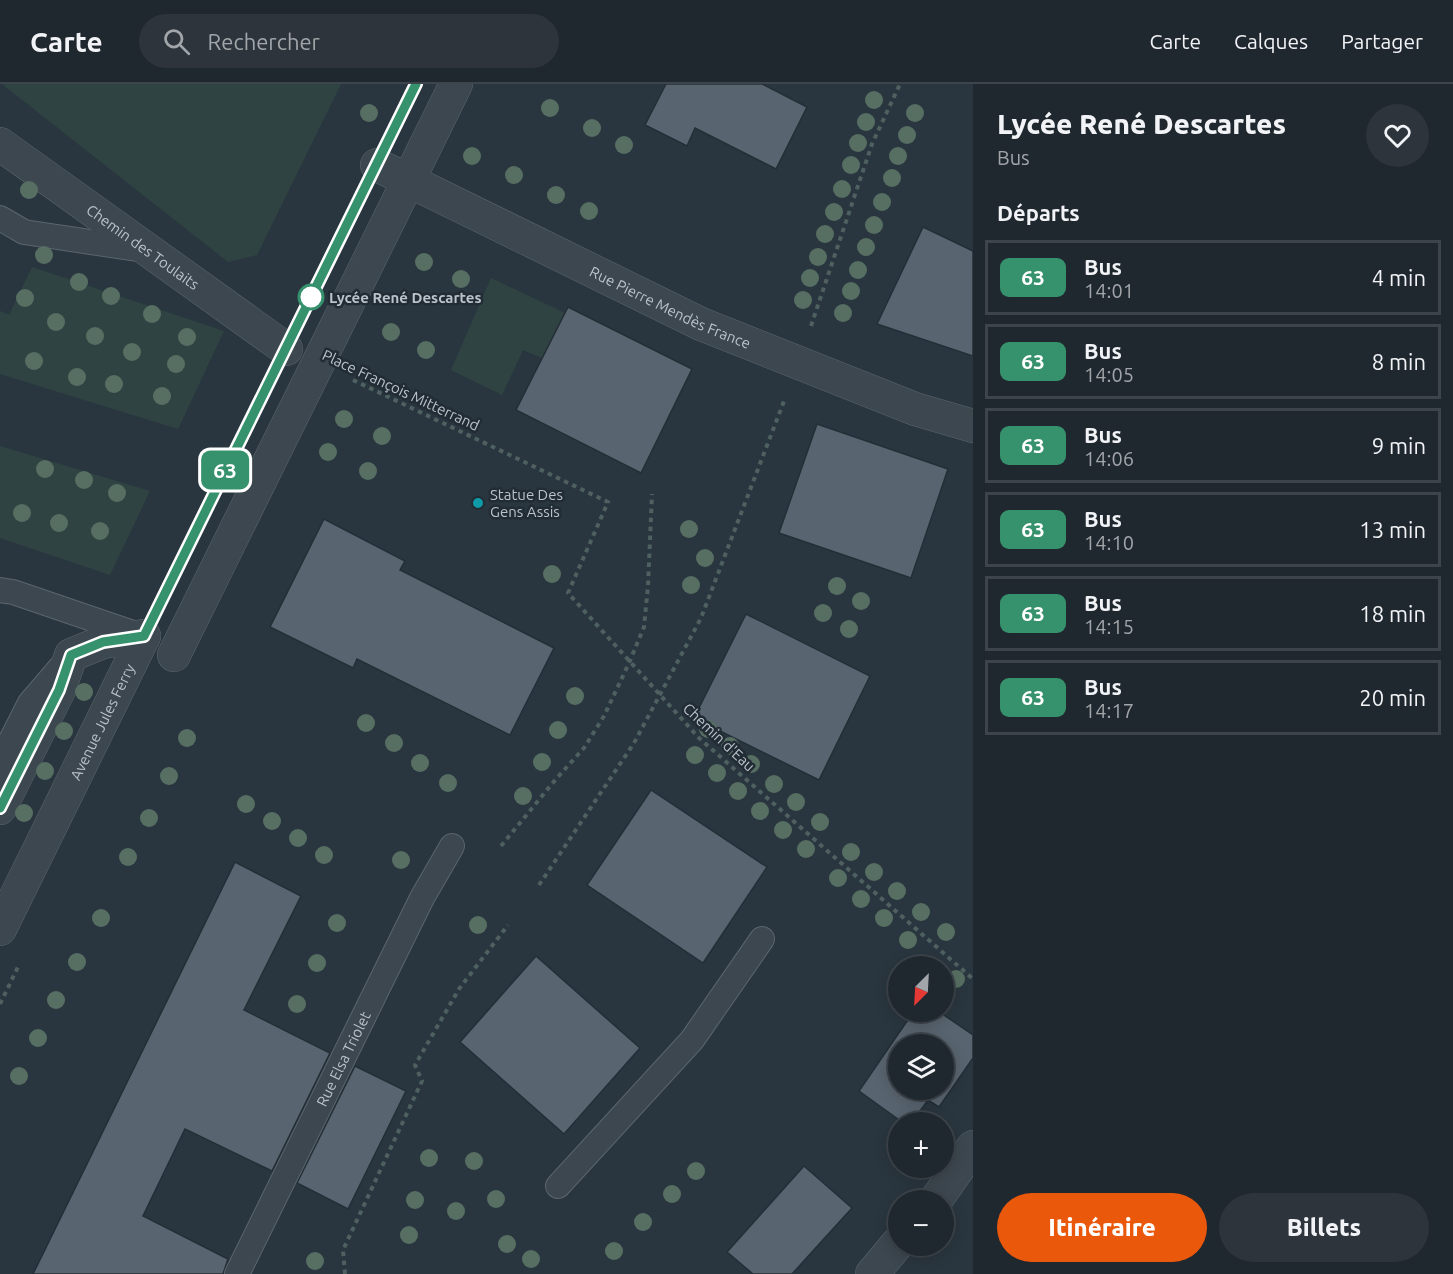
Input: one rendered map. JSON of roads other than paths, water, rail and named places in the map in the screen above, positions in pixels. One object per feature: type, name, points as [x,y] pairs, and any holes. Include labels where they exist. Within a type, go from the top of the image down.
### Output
[{"type":"street","points":[[174,655],[456,84]]},
{"type":"street","name":"Chemin des Toulaits","points":[[0,144],[286,349]]},
{"type":"street","name":"Rue Pierre Mendès France","points":[[377,165],[701,324],[915,409],[973,426]]},
{"type":"street","name":"Avenue Jules Ferry","points":[[71,655],[103,642],[144,636]]},
{"type":"street","name":"Avenue Jules Ferry","points":[[0,929],[144,636]]},
{"type":"street","points":[[0,808],[59,690],[71,655]]},
{"type":"street","points":[[943,1190],[973,1147]]},
{"type":"street","points":[[872,1274],[888,1255]]},
{"type":"lane","points":[[0,218],[24,232],[149,250]]},
{"type":"lane","points":[[0,590],[13,592],[144,636]]},
{"type":"lane","points":[[0,762],[30,703],[71,655]]},
{"type":"lane","name":"Rue Elsa Triolet","points":[[237,1274],[422,898],[452,846]]},
{"type":"lane","points":[[558,1186],[692,1040],[762,939]]},
{"type":"place","name":"Lycée René Descartes","points":[[311,297]]},
{"type":"place","name":"Statue Des Gens Assis","points":[[478,503]]}]
